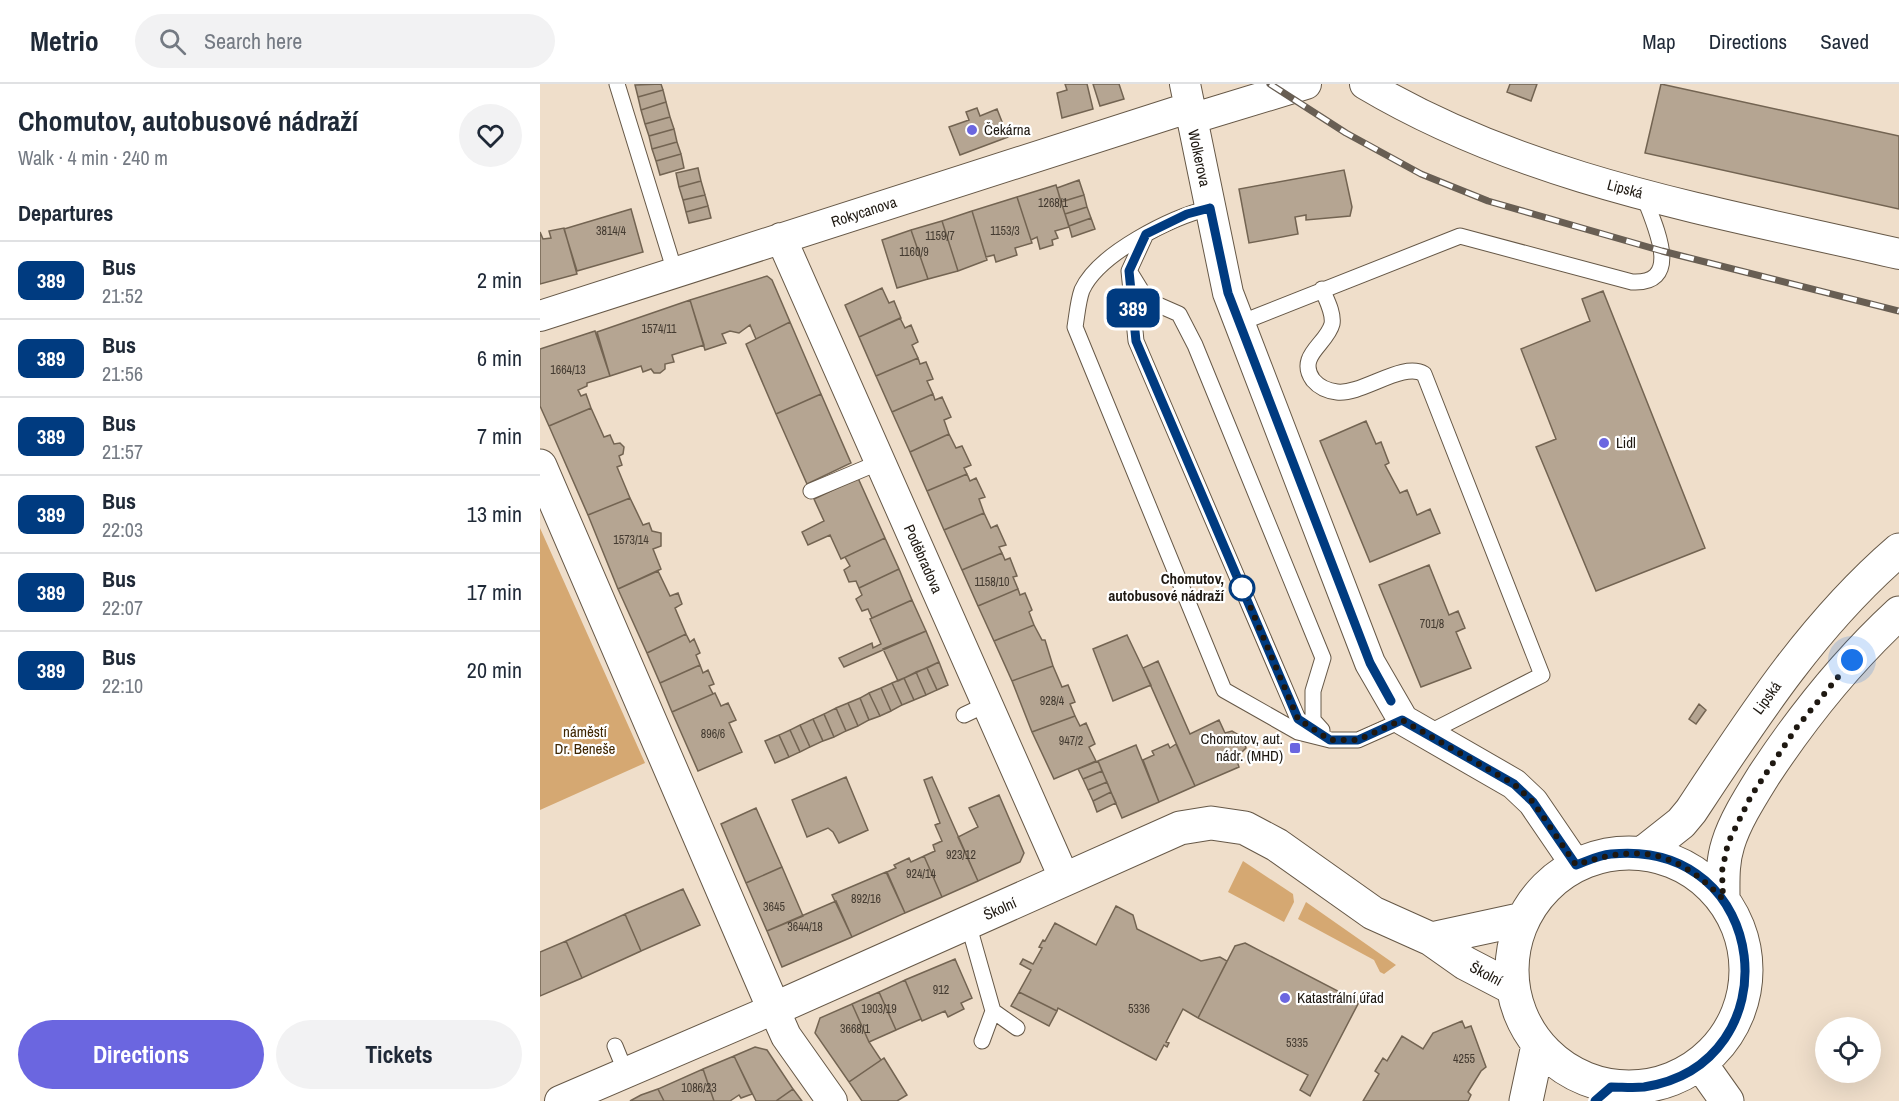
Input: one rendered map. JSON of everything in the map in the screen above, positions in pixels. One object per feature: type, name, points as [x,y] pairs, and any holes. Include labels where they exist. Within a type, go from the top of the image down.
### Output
[{"type":"street","name":"Rokycanova","points":[[540,315],[1188,104],[1306,84]]},
{"type":"street","name":"Lipská","points":[[1365,84],[1408,109],[1497,150],[1554,171],[1899,254]]},
{"type":"street","name":"Wolkerova","points":[[1188,104],[1228,293],[1370,663],[1415,727]]},
{"type":"street","name":"Poděbradova","points":[[781,238],[880,462],[975,710],[1065,880]]},
{"type":"street","points":[[540,466],[786,1036],[832,1101]]},
{"type":"street","name":"Lipská","points":[[1643,853],[1681,823],[1767,696],[1820,629],[1899,550]]},
{"type":"street","points":[[1723,899],[1722,871],[1728,843],[1751,796],[1797,727],[1839,674],[1899,613]]},
{"type":"street","points":[[1415,727],[1514,784],[1533,802],[1576,865]]},
{"type":"street","name":"Školní","points":[[560,1101],[774,1009],[1180,828],[1211,823],[1245,828],[1276,845],[1373,913],[1431,939],[1465,963],[1513,988]]},
{"type":"street","points":[[1643,853],[1674,860],[1701,877],[1723,899],[1740,932],[1746,968],[1743,995],[1725,1037],[1700,1063],[1673,1079],[1603,1094],[1584,1079],[1559,1065],[1538,1046],[1513,988],[1513,947],[1523,919],[1547,885],[1576,865],[1608,854],[1643,853]]},
{"type":"street","points":[[1431,939],[1523,919]]},
{"type":"street","points":[[1526,1101],[1538,1046]]},
{"type":"street","points":[[1700,1063],[1727,1101]]},
{"type":"lane","points":[[617,84],[675,272]]},
{"type":"lane","points":[[1240,323],[1460,236],[1632,282],[1646,280],[1656,274],[1664,262],[1643,194]]},
{"type":"lane","points":[[1210,208],[1187,214],[1146,234],[1107,259],[1082,290],[1075,327],[1224,690],[1298,732],[1330,740],[1358,740],[1415,727],[1542,675],[1424,374],[1409,370],[1340,393],[1322,388],[1311,378],[1308,370],[1309,358],[1329,331],[1332,321],[1322,289]]},
{"type":"lane","points":[[1146,234],[1129,271],[1136,341],[1298,719],[1330,740]]},
{"type":"lane","points":[[1129,271],[1148,300],[1179,314],[1195,345],[1323,658],[1313,691],[1313,720],[1330,740]]},
{"type":"lane","points":[[812,491],[880,462]]},
{"type":"lane","points":[[968,923],[993,1011],[982,1041]]},
{"type":"lane","points":[[993,1011],[1017,1028]]},
{"type":"lane","points":[[615,1046],[626,1073]]},
{"type":"green space","name":"náměstí Dr. Beneše","points":[[540,528],[645,763],[540,810]]},
{"type":"green space","points":[[1243,861],[1293,894],[1294,902],[1284,922],[1228,892]]},
{"type":"green space","points":[[1306,902],[1396,965],[1384,974],[1380,972],[1374,960],[1298,919]]},
{"type":"building","points":[[661,84],[663,90],[638,97],[635,85]]},
{"type":"building","points":[[1065,84],[1087,84],[1093,109],[1062,118],[1057,93],[1067,90]]},
{"type":"building","points":[[1093,84],[1119,84],[1124,99],[1100,106]]},
{"type":"building","points":[[1510,84],[1537,84],[1531,101],[1507,92]]},
{"type":"building","points":[[1661,84],[1899,136],[1899,209],[1645,153]]},
{"type":"building","points":[[663,90],[666,102],[641,110],[638,97]]},
{"type":"building","points":[[666,102],[670,117],[645,124],[641,110]]},
{"type":"building","points":[[977,108],[980,116],[997,109],[1008,137],[960,155],[949,127],[969,120],[966,112]]},
{"type":"building","points":[[670,117],[674,129],[649,136],[645,124]]},
{"type":"building","points":[[674,129],[677,142],[652,149],[649,136]]},
{"type":"building","points":[[677,142],[681,154],[656,161],[652,149]]},
{"type":"building","points":[[681,154],[684,168],[660,175],[656,161]]},
{"type":"building","points":[[698,168],[701,181],[679,187],[676,173]]},
{"type":"building","points":[[1344,170],[1352,207],[1350,216],[1306,220],[1306,215],[1295,217],[1298,234],[1249,243],[1239,189]]},
{"type":"building","points":[[1079,180],[1084,195],[1061,202],[1057,188]]},
{"type":"building","points":[[701,181],[705,195],[683,200],[679,187]]},
{"type":"building","points":[[1056,185],[1069,227],[1055,231],[1058,238],[1052,240],[1053,245],[1040,249],[1037,237],[1031,240],[1017,197]]},
{"type":"building","points":[[705,195],[708,206],[686,212],[683,200]]},
{"type":"building","points":[[1084,195],[1087,207],[1065,214],[1061,202]]},
{"type":"building","points":[[1017,197],[1032,243],[1015,248],[1017,255],[996,262],[994,255],[986,257],[972,211]]},
{"type":"building","points":[[708,206],[711,218],[689,223],[686,212]]},
{"type":"building","points":[[1087,207],[1091,218],[1069,226],[1065,214]]},
{"type":"building","points":[[631,209],[643,252],[577,271],[564,229]]},
{"type":"building","points":[[972,211],[987,260],[958,271],[942,221]]},
{"type":"building","points":[[1091,218],[1095,229],[1072,237],[1069,226]]},
{"type":"building","points":[[942,221],[958,271],[928,279],[911,230]]},
{"type":"building","points":[[564,228],[577,274],[540,284],[540,232],[543,239],[551,238],[549,231]]},
{"type":"building","points":[[911,230],[928,279],[897,288],[882,240]]},
{"type":"building","points":[[767,276],[772,280],[790,322],[756,339],[750,325],[739,333],[730,331],[722,334],[726,343],[705,350],[690,300]]},
{"type":"building","points":[[882,288],[889,303],[894,301],[901,318],[859,337],[845,305]]},
{"type":"building","name":"Lidl","points":[[1603,291],[1705,548],[1596,591],[1536,447],[1556,439],[1521,349],[1590,321],[1582,299]]},
{"type":"building","points":[[690,300],[704,345],[672,355],[674,362],[665,364],[665,369],[660,373],[654,373],[651,369],[643,372],[641,366],[610,376],[597,332]]},
{"type":"building","points":[[900,318],[905,328],[911,325],[918,342],[912,345],[918,358],[876,376],[859,337]]},
{"type":"building","points":[[790,322],[821,394],[776,414],[746,344]]},
{"type":"building","points":[[595,331],[610,376],[587,383],[587,386],[578,390],[581,396],[586,394],[591,408],[549,426],[540,406],[540,349]]},
{"type":"building","points":[[918,358],[920,364],[926,362],[933,379],[927,381],[933,394],[892,412],[876,376]]},
{"type":"building","points":[[821,394],[851,463],[807,484],[776,414]]},
{"type":"building","points":[[933,394],[935,400],[942,397],[951,417],[944,420],[949,434],[910,452],[892,412]]},
{"type":"building","points":[[591,408],[604,437],[610,435],[614,444],[620,443],[624,447],[623,454],[619,456],[622,465],[617,467],[630,498],[588,515],[549,426]]},
{"type":"building","points":[[1366,421],[1376,444],[1381,442],[1389,463],[1385,465],[1400,493],[1407,490],[1417,515],[1430,509],[1440,533],[1370,562],[1320,441]]},
{"type":"building","points":[[949,434],[956,448],[962,446],[971,465],[964,468],[967,474],[927,491],[910,452]]},
{"type":"building","points":[[967,474],[970,481],[976,478],[985,497],[979,499],[984,513],[944,530],[927,491]]},
{"type":"building","points":[[858,478],[885,538],[841,559],[830,535],[808,545],[802,532],[824,521],[814,499]]},
{"type":"building","points":[[630,498],[643,525],[649,523],[652,531],[661,533],[661,546],[653,549],[661,569],[618,589],[588,515]]},
{"type":"building","points":[[984,513],[991,528],[997,525],[1006,545],[999,547],[1002,553],[962,570],[944,530]]},
{"type":"building","points":[[885,538],[899,569],[859,588],[856,581],[849,582],[844,570],[850,566],[845,557]]},
{"type":"building","points":[[1002,553],[1005,560],[1010,558],[1017,576],[1013,577],[1018,589],[978,606],[962,570]]},
{"type":"building","points":[[1429,565],[1449,615],[1458,611],[1465,628],[1456,632],[1471,668],[1421,687],[1379,585]]},
{"type":"building","points":[[899,569],[912,600],[872,618],[868,609],[862,611],[856,599],[862,595],[859,588]]},
{"type":"building","points":[[658,571],[670,596],[678,593],[682,604],[675,608],[686,634],[647,653],[618,589]]},
{"type":"building","points":[[1018,589],[1020,595],[1025,593],[1032,610],[1029,612],[1034,625],[994,641],[978,606]]},
{"type":"building","points":[[912,600],[926,631],[844,667],[839,658],[872,643],[873,648],[881,644],[870,619]]},
{"type":"building","points":[[1034,625],[1042,640],[1045,640],[1053,666],[1012,681],[994,641]]},
{"type":"building","points":[[926,631],[939,662],[898,681],[883,649]]},
{"type":"building","points":[[686,634],[690,642],[694,639],[700,653],[696,655],[700,665],[660,683],[647,653]]},
{"type":"building","points":[[1127,635],[1151,685],[1113,701],[1093,649]]},
{"type":"building","points":[[1158,661],[1190,734],[1219,720],[1225,733],[1232,731],[1244,738],[1246,748],[1236,758],[1239,767],[1195,786],[1143,668]]},
{"type":"building","points":[[939,662],[948,685],[937,690],[927,668]]},
{"type":"building","points":[[700,665],[703,673],[708,670],[714,684],[709,686],[713,694],[672,712],[660,683]]},
{"type":"building","points":[[1053,666],[1062,687],[1068,685],[1075,702],[1070,704],[1075,716],[1032,732],[1012,681]]},
{"type":"building","points":[[927,668],[937,690],[926,695],[916,672]]},
{"type":"building","points":[[916,672],[926,695],[914,700],[904,678]]},
{"type":"building","points":[[904,678],[914,700],[902,705],[892,683]]},
{"type":"building","points":[[892,683],[902,705],[891,711],[881,688]]},
{"type":"building","points":[[881,688],[891,711],[880,716],[869,693]]},
{"type":"building","points":[[715,693],[721,706],[728,703],[736,720],[729,723],[742,752],[698,771],[672,712]]},
{"type":"building","points":[[869,693],[880,716],[869,720],[860,698]]},
{"type":"building","points":[[860,698],[869,720],[858,726],[848,703]]},
{"type":"building","points":[[848,703],[858,726],[846,731],[836,708]]},
{"type":"building","points":[[1699,704],[1706,710],[1696,724],[1689,719]]},
{"type":"building","points":[[836,708],[846,731],[834,737],[824,714]]},
{"type":"building","points":[[824,714],[834,737],[823,741],[813,719]]},
{"type":"building","points":[[1075,716],[1080,726],[1086,723],[1095,744],[1089,747],[1096,761],[1054,779],[1032,732]]},
{"type":"building","points":[[813,719],[823,741],[810,747],[800,725]]},
{"type":"building","points":[[800,725],[810,747],[800,752],[790,730]]},
{"type":"building","points":[[790,730],[800,752],[789,757],[779,735]]},
{"type":"building","points":[[779,735],[789,757],[775,763],[765,741]]},
{"type":"building","points":[[1168,744],[1170,748],[1176,744],[1195,786],[1159,802],[1143,760],[1154,755],[1152,751]]},
{"type":"building","points":[[1136,745],[1159,802],[1122,818],[1098,761]]},
{"type":"building","points":[[1098,761],[1102,771],[1083,779],[1078,769]]},
{"type":"building","points":[[1102,771],[1107,782],[1088,790],[1083,779]]},
{"type":"building","points":[[846,777],[868,830],[839,843],[828,828],[807,837],[792,800]]},
{"type":"building","points":[[932,777],[978,881],[942,897],[924,856],[935,851],[933,845],[942,841],[935,825],[940,823],[924,780]]},
{"type":"building","points":[[1107,782],[1111,792],[1093,801],[1088,790]]},
{"type":"building","points":[[1111,792],[1116,803],[1097,812],[1093,801]]},
{"type":"building","points":[[999,795],[1024,853],[1020,862],[978,881],[958,837],[978,827],[969,808]]},
{"type":"building","points":[[756,808],[782,867],[746,883],[721,824]]},
{"type":"building","points":[[924,856],[942,897],[905,913],[887,872],[896,868],[894,865],[909,858],[911,862]]},
{"type":"building","points":[[782,867],[803,916],[767,931],[746,883]]},
{"type":"building","points":[[886,872],[905,913],[852,937],[832,895]]},
{"type":"building","points":[[683,889],[700,925],[641,951],[625,914]]},
{"type":"building","points":[[836,901],[852,937],[782,967],[767,931]]},
{"type":"building","points":[[1116,906],[1133,915],[1137,929],[1201,961],[1220,957],[1227,961],[1198,1018],[1183,1009],[1166,1042],[1169,1043],[1167,1047],[1164,1045],[1156,1060],[1058,1008],[1057,1011],[1019,992],[1031,970],[1020,964],[1023,959],[1033,964],[1042,948],[1039,947],[1055,923],[1096,945]]},
{"type":"building","points":[[625,914],[641,951],[582,978],[566,941]]},
{"type":"building","points":[[566,941],[582,978],[540,996],[540,952]]},
{"type":"building","points":[[1245,943],[1359,1002],[1310,1096],[1300,1090],[1308,1075],[1198,1018],[1235,946]]},
{"type":"building","points":[[955,959],[972,998],[961,1003],[964,1009],[948,1017],[945,1011],[922,1021],[905,980]]},
{"type":"building","points":[[905,980],[921,1019],[896,1030],[879,992]]},
{"type":"building","points":[[879,992],[896,1030],[869,1042],[852,1004]]},
{"type":"building","points":[[1019,992],[1057,1011],[1049,1026],[1011,1006]]},
{"type":"building","points":[[852,1004],[869,1042],[881,1060],[849,1082],[815,1033],[820,1018]]},
{"type":"building","points":[[1462,1021],[1465,1028],[1471,1026],[1486,1067],[1468,1092],[1471,1095],[1468,1101],[1363,1101],[1379,1074],[1375,1071],[1383,1058],[1387,1061],[1402,1036],[1423,1049],[1433,1033]]},
{"type":"building","points":[[755,1047],[767,1050],[793,1089],[776,1101],[756,1101],[734,1056]]},
{"type":"building","points":[[734,1056],[752,1094],[741,1098],[739,1095],[730,1101],[714,1101],[703,1069]]},
{"type":"building","points":[[884,1058],[907,1095],[897,1101],[862,1101],[849,1082]]},
{"type":"building","points":[[703,1069],[714,1101],[664,1101],[658,1089]]},
{"type":"building","points":[[658,1089],[664,1101],[630,1101],[641,1095]]},
{"type":"building","points":[[793,1089],[802,1101],[776,1101]]},
{"type":"railway","points":[[1270,84],[1346,133],[1421,174],[1488,201],[1662,251],[1899,311]]},
{"type":"bus line","name":"389","points":[[1391,701],[1370,663],[1228,293],[1210,208],[1187,214],[1146,234],[1129,271],[1136,341],[1298,719],[1330,740],[1358,740],[1402,720],[1514,784],[1533,802],[1576,865],[1608,854],[1643,853],[1674,860],[1701,877],[1723,899],[1740,932],[1746,968],[1741,1004],[1725,1037],[1700,1063],[1673,1079],[1643,1087],[1611,1087],[1595,1101]]},
{"type":"place","name":"Čekárna","points":[[972,130]]},
{"type":"place","name":"Lidl","points":[[1604,443]]},
{"type":"place","name":"Chomutov, autobusové nádraží","points":[[1242,588]]},
{"type":"place","name":"Chomutov, aut. nádr. (MHD)","points":[[1295,748]]},
{"type":"place","name":"Katastrální úřad","points":[[1285,998]]},
{"type":"route","points":[[1242,588],[1238,578],[1298,719],[1330,740],[1358,740],[1402,720],[1514,784],[1533,802],[1576,865],[1608,854],[1643,853],[1674,860],[1701,877],[1723,899],[1722,871],[1728,843],[1751,796],[1797,727],[1852,660]]}]
